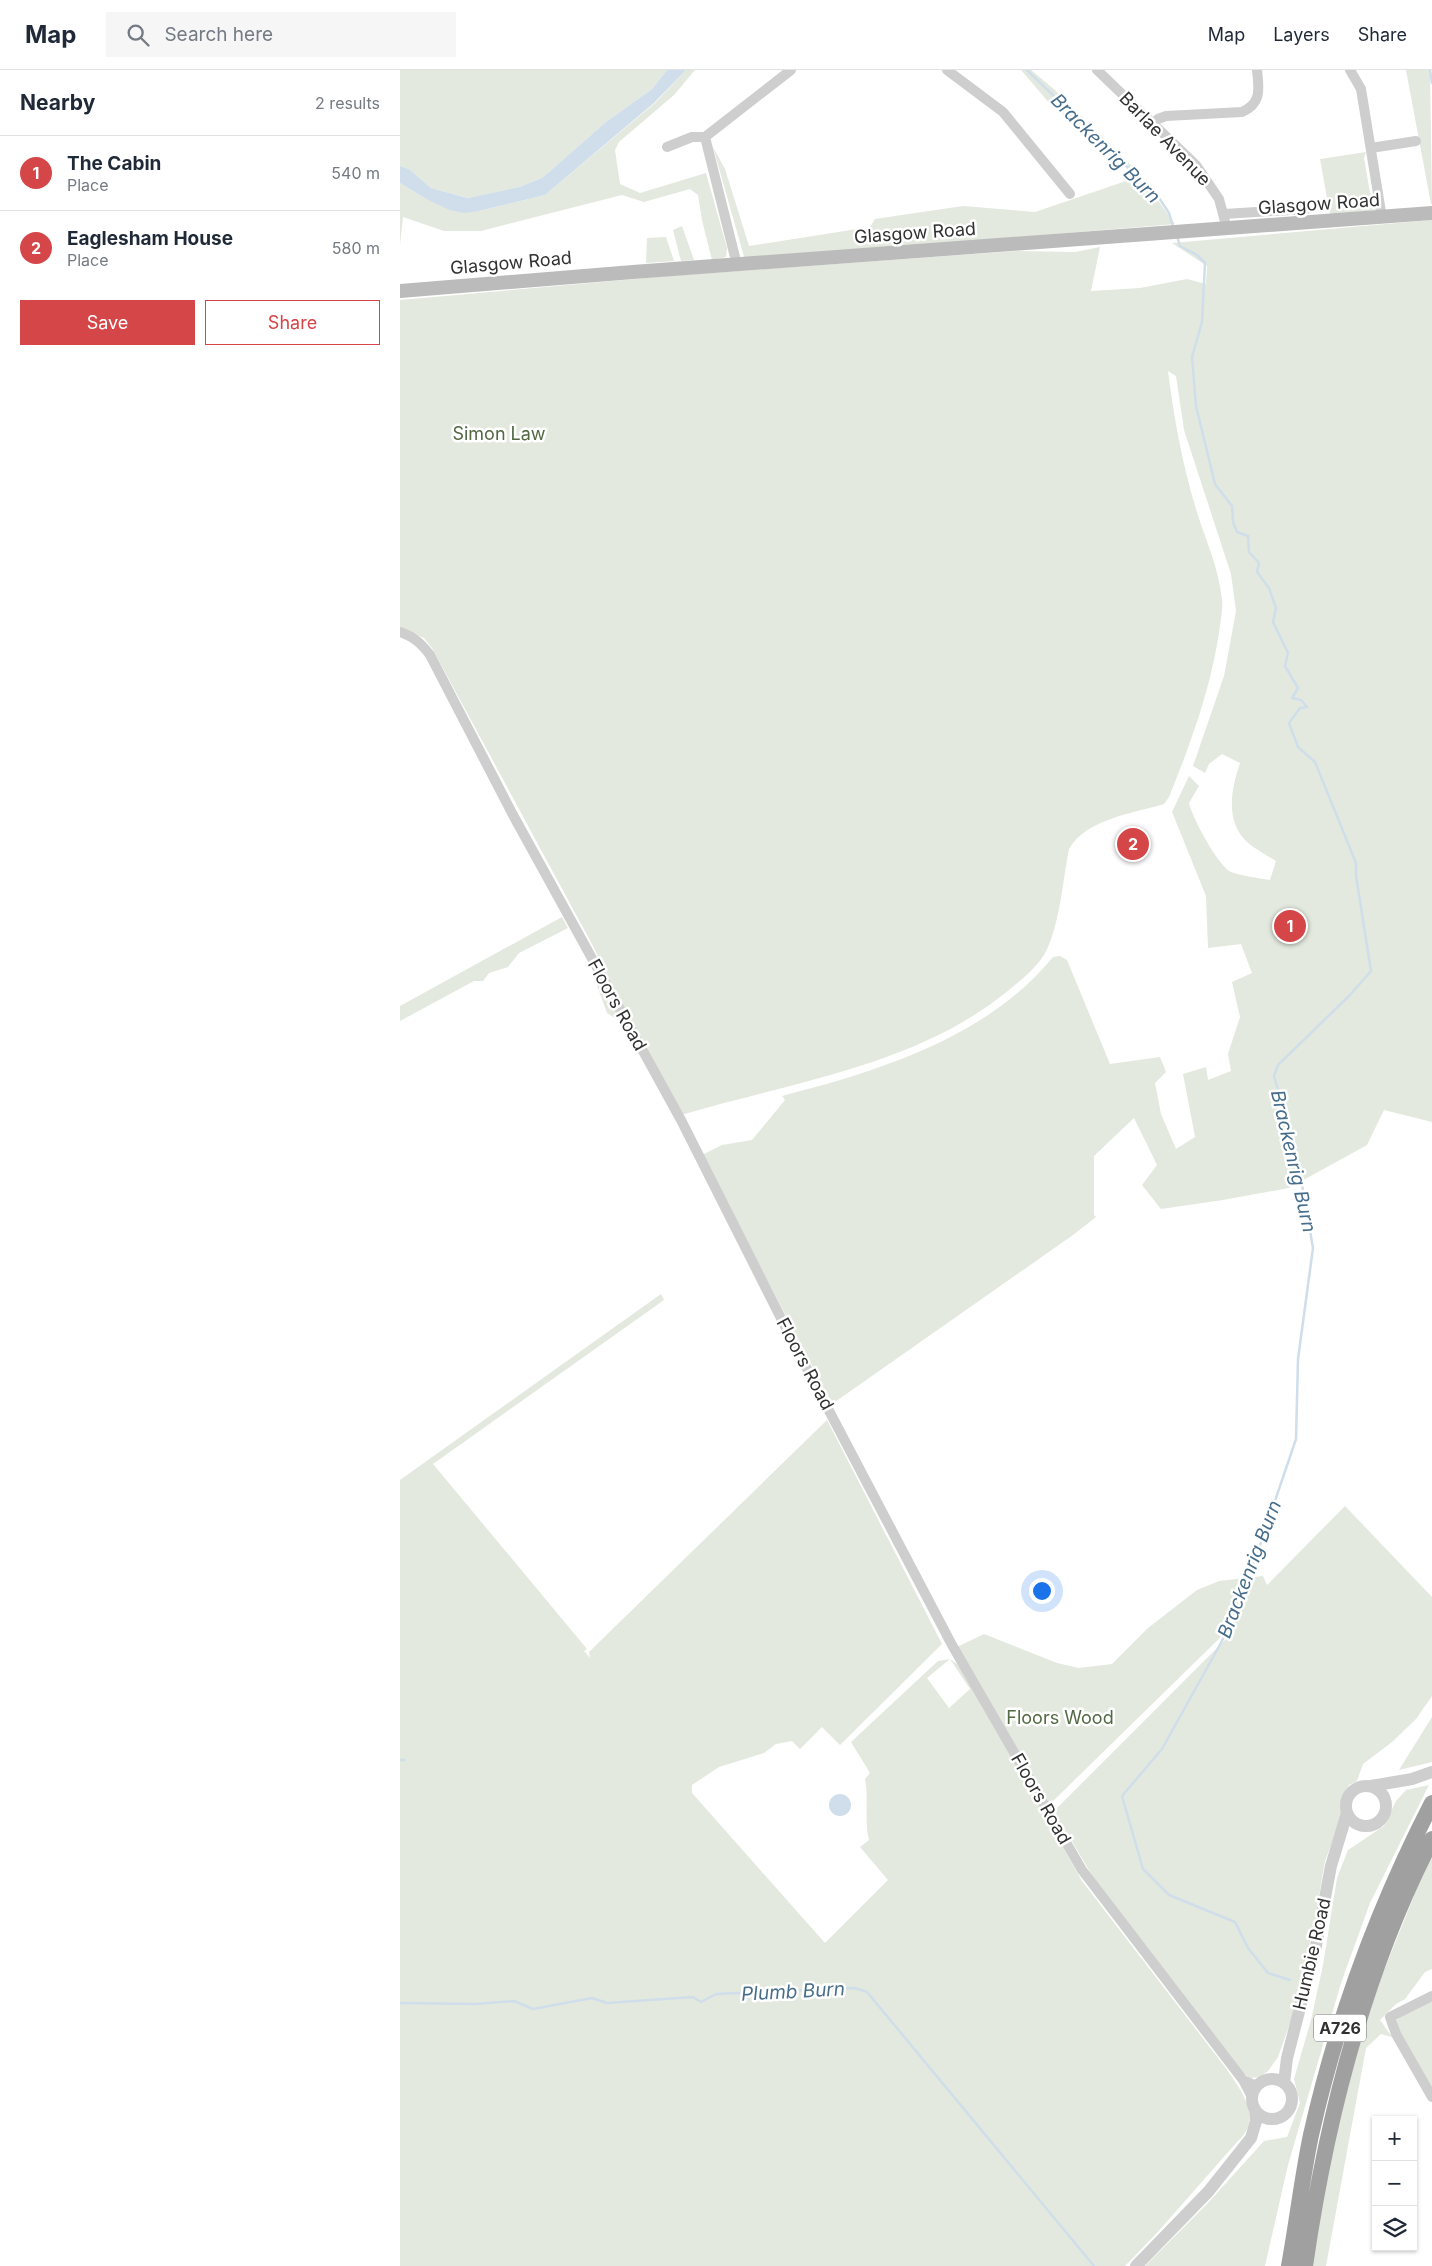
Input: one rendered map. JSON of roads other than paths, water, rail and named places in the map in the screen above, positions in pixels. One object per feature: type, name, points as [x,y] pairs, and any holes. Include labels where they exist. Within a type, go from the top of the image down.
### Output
[{"type":"highway","name":"A726","points":[[1289,2266],[1311,2135],[1360,1964],[1381,1910],[1432,1803]]},
{"type":"highway","name":"A726","points":[[1305,2266],[1322,2164],[1349,2056],[1376,1971],[1398,1911],[1432,1839]]},
{"type":"main road","name":"Glasgow Road","points":[[400,292],[1432,213]]},
{"type":"street","points":[[667,146],[692,137],[705,137],[791,70]]},
{"type":"street","points":[[947,70],[1003,112],[1059,187],[1070,194]]},
{"type":"street","name":"Barlae Avenue","points":[[1097,70],[1196,165],[1209,182],[1224,214],[1227,229]]},
{"type":"street","points":[[1153,124],[1158,119],[1166,116],[1242,112],[1250,108],[1258,97],[1257,70]]},
{"type":"street","points":[[1350,70],[1360,85],[1382,218]]},
{"type":"street","points":[[705,137],[738,265]]},
{"type":"street","points":[[1371,148],[1416,141]]},
{"type":"street","points":[[1224,214],[1307,209]]},
{"type":"street","name":"Floors Road","points":[[400,632],[411,636],[422,644],[430,655],[513,815],[681,1120],[789,1336],[952,1645],[1082,1870],[1243,2080],[1258,2093]]},
{"type":"street","points":[[1412,1779],[1394,1792],[1378,1822],[1368,1826],[1355,1823],[1347,1813],[1345,1806],[1350,1793],[1357,1787],[1412,1779],[1432,1772]]},
{"type":"street","points":[[1370,1786],[1383,1795],[1386,1802],[1385,1812]]},
{"type":"street","name":"Humbie Road","points":[[1284,2083],[1287,2058],[1316,1946],[1331,1866],[1347,1813]]},
{"type":"street","name":"Humbie Road","points":[[1337,1850],[1357,1830],[1368,1826]]},
{"type":"street","points":[[1432,1996],[1390,2017],[1396,2034],[1432,2098]]},
{"type":"street","name":"Humbie Road","points":[[1258,2093],[1287,2058]]},
{"type":"street","points":[[1136,2266],[1208,2192],[1251,2138],[1274,2119],[1286,2113],[1292,2101],[1291,2094],[1284,2083],[1273,2079],[1258,2093],[1256,2121],[1251,2138]]},
{"type":"street","points":[[1258,2093],[1263,2117],[1274,2119]]},
{"type":"water","points":[[667,70],[686,70],[654,103],[545,195],[464,213],[450,210],[428,200],[400,183],[400,166],[409,169],[431,188],[468,198],[519,187],[542,178],[606,122],[652,89]]},
{"type":"water","points":[[836,1794],[844,1794],[851,1801],[851,1809],[844,1816],[836,1816],[829,1809],[829,1801]]},
{"type":"waterway","name":"Brackenrig Burn","points":[[1027,70],[1159,198],[1169,213],[1173,226]]},
{"type":"waterway","points":[[1430,70],[1432,83]]},
{"type":"waterway","name":"Brackenrig Burn","points":[[1177,236],[1180,246],[1197,255],[1205,263],[1202,322],[1192,357],[1196,406],[1215,484],[1232,506],[1233,522],[1237,532],[1248,536],[1249,552],[1259,563],[1257,572],[1269,588],[1276,608],[1273,622],[1288,653],[1285,666],[1298,688],[1292,698],[1301,700],[1307,707],[1300,708],[1289,723],[1298,747],[1315,762],[1356,863],[1356,876],[1371,971],[1350,995],[1278,1065],[1274,1076],[1297,1156],[1313,1248],[1298,1359],[1296,1439],[1256,1557],[1222,1641],[1162,1749],[1122,1796],[1143,1869],[1169,1895],[1235,1922],[1248,1948],[1268,1973],[1290,1980]]},
{"type":"waterway","name":"Plumb Burn","points":[[400,2003],[476,2004],[514,2001],[533,2009],[592,1998],[607,2003],[693,1997],[701,2002],[716,1994],[855,1988],[867,1992],[1094,2266]]},
{"type":"place","name":"Eaglesham House","points":[[1133,844]]},
{"type":"place","name":"The Cabin","points":[[1290,926]]},
{"type":"park label","name":"Simon Law","points":[[499,434]]},
{"type":"park label","name":"Floors Wood","points":[[1060,1718]]}]
